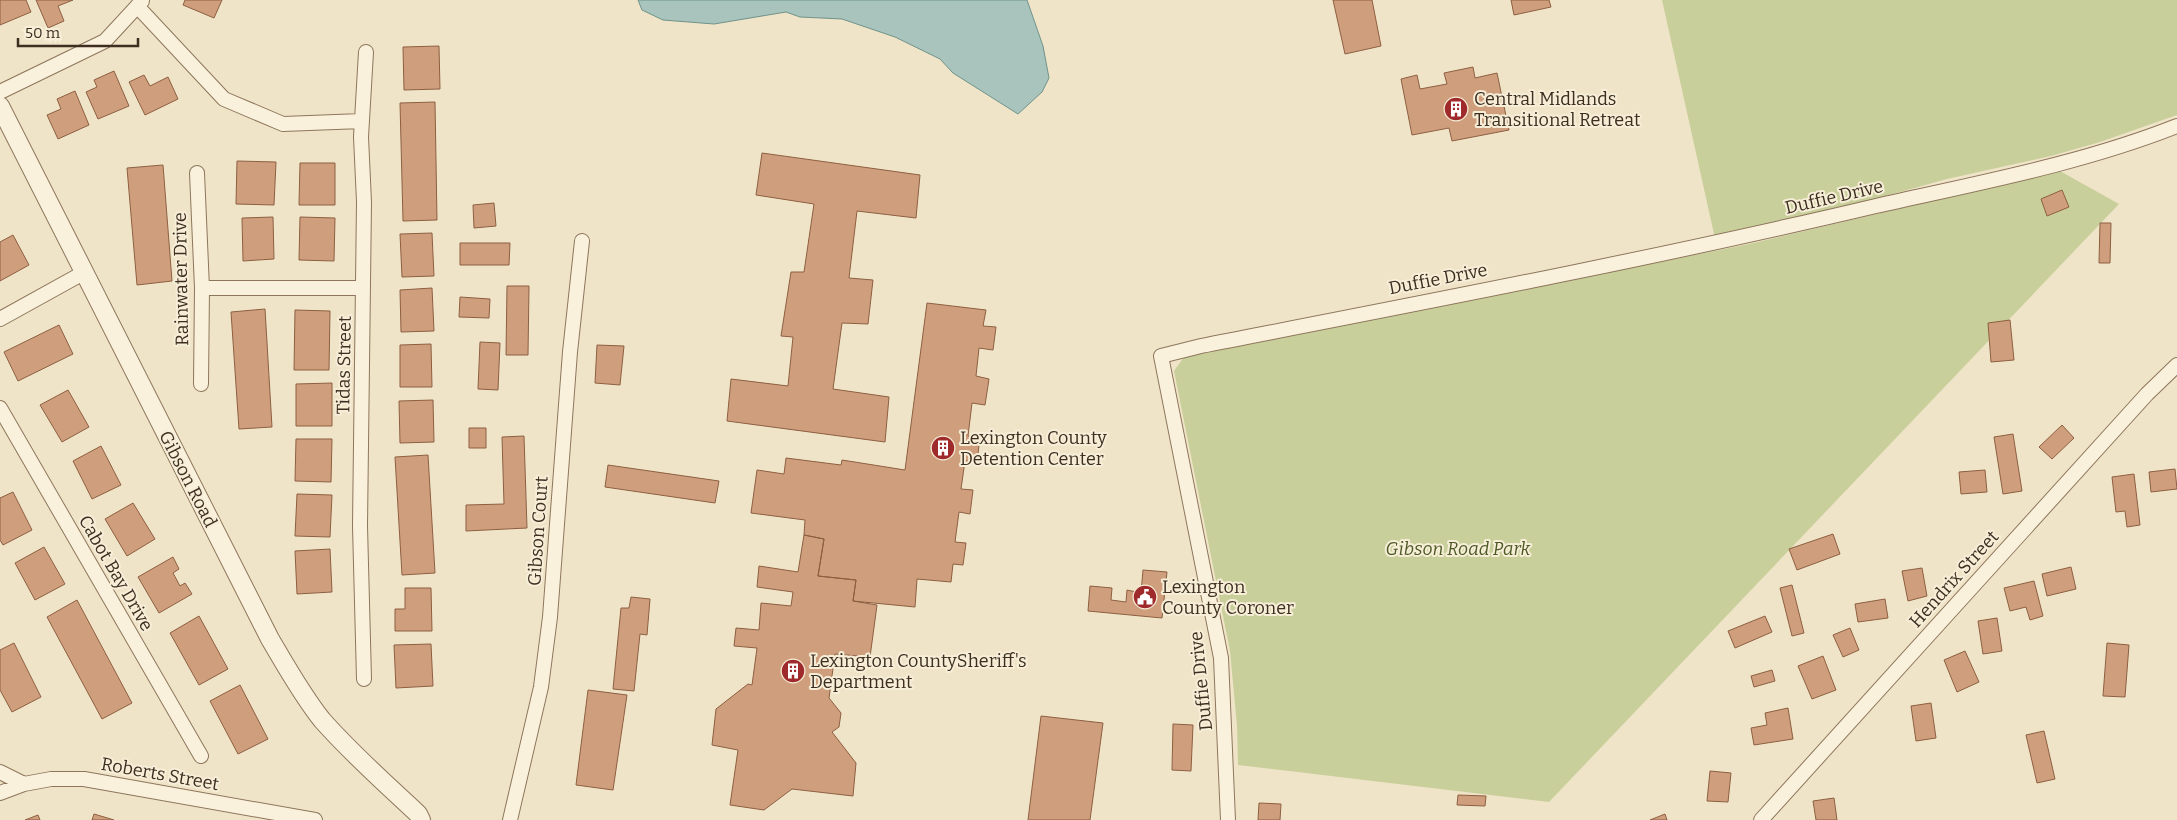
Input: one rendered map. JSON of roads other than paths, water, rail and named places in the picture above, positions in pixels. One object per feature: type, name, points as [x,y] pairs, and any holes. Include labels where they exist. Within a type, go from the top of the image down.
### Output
[{"type":"street","points":[[0,92],[105,40],[140,3],[224,99],[283,124],[362,121]]},
{"type":"street","name":"Tidas Street","points":[[364,679],[360,526],[363,288],[362,121],[366,52]]},
{"type":"street","name":"Gibson Road","points":[[0,106],[244,590],[297,685],[321,718],[354,754],[418,814],[421,820]]},
{"type":"street","name":"Duffie Drive","points":[[1228,820],[1221,658],[1161,356],[1200,346],[1742,238],[2060,163],[2121,146],[2177,126]]},
{"type":"street","name":"Rainwater Drive","points":[[197,173],[202,288],[201,384]]},
{"type":"street","name":"Gibson Court","points":[[510,820],[541,687],[550,617],[570,352],[582,241]]},
{"type":"street","points":[[0,319],[85,272]]},
{"type":"street","points":[[202,288],[363,288]]},
{"type":"street","name":"Hendrix Street","points":[[1761,820],[2147,394],[2177,365]]},
{"type":"street","name":"Cabot Bay Drive","points":[[0,408],[201,756]]},
{"type":"street","points":[[0,772],[24,784]]},
{"type":"street","name":"Roberts Street","points":[[0,793],[24,784],[51,779],[84,779],[316,820]]},
{"type":"water","points":[[638,0],[1027,0],[1043,46],[1049,78],[1042,92],[1018,114],[953,73],[940,59],[895,37],[842,19],[800,17],[786,12],[714,24],[663,20],[642,10]]},
{"type":"place","name":"Central Midlands Transitional Retreat","points":[[1456,109]]},
{"type":"place","name":"Lexington County Detention Center","points":[[943,448]]},
{"type":"place","name":"Lexington County Coroner","points":[[1145,597]]},
{"type":"place","name":"Lexington CountySheriff's Department","points":[[793,671]]},
{"type":"park label","name":"Gibson Road Park","points":[[1458,549]]}]
